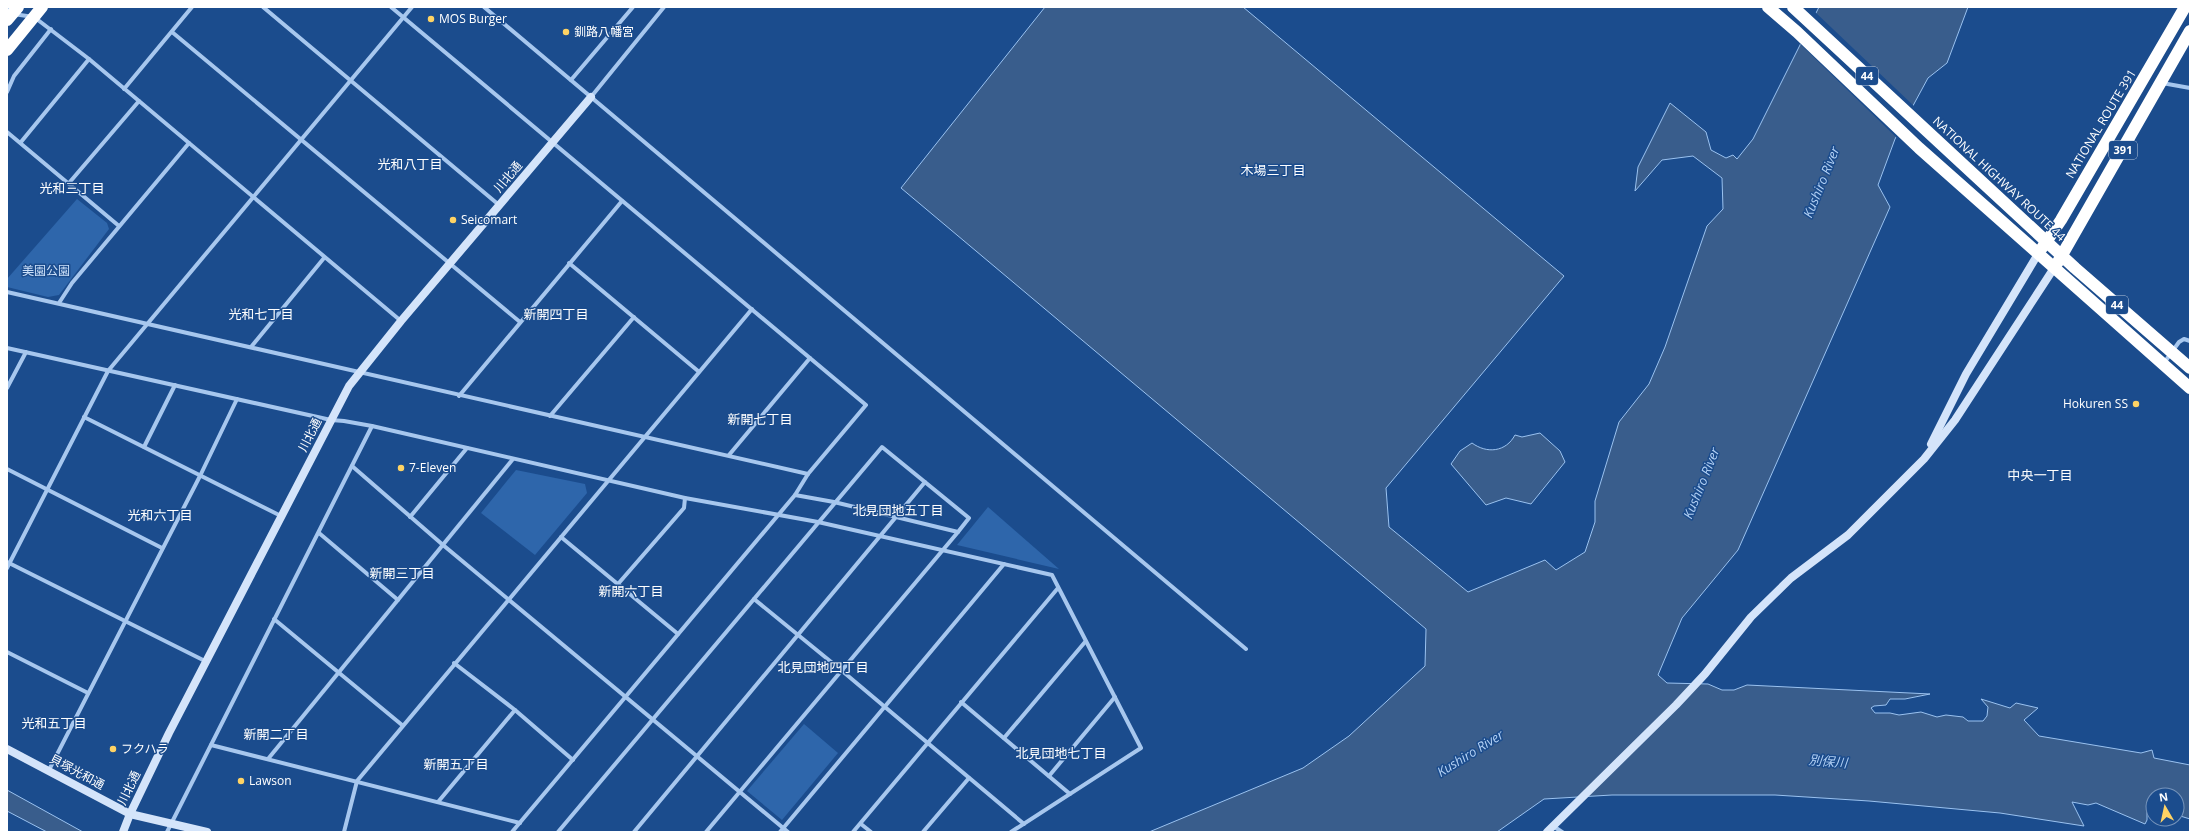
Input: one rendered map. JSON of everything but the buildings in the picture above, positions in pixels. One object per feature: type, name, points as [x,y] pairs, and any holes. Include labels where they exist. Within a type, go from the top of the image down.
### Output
[{"type":"highway","points":[[7,50],[42,7]]},
{"type":"highway","name":"44","points":[[1768,7],[1797,32],[1919,148],[2190,388]]},
{"type":"highway","name":"NATIONAL HIGHWAY ROUTE 44","points":[[1794,7],[1928,134],[2062,256],[2190,368]]},
{"type":"highway","name":"NATIONAL ROUTE 391","points":[[2038,254],[2132,100],[2184,7]]},
{"type":"highway","name":"391","points":[[2054,268],[2190,31]]},
{"type":"street","points":[[124,89],[192,7]]},
{"type":"street","points":[[263,7],[499,205]]},
{"type":"street","points":[[391,7],[866,405],[808,474],[795,495],[512,832]]},
{"type":"street","points":[[207,662],[8,564],[108,371],[412,7]]},
{"type":"street","points":[[484,7],[1246,649]]},
{"type":"street","points":[[571,80],[633,7]]},
{"type":"street","points":[[591,97],[664,7]]},
{"type":"street","points":[[11,13],[34,17],[89,58],[324,258],[401,321]]},
{"type":"street","points":[[7,92],[14,76],[51,29]]},
{"type":"street","points":[[172,32],[520,322]]},
{"type":"street","points":[[20,142],[89,58]]},
{"type":"street","points":[[2161,83],[2190,88]]},
{"type":"street","name":"川北通","points":[[123,832],[130,814],[169,733],[349,386],[401,321],[591,97]]},
{"type":"street","points":[[69,183],[139,101]]},
{"type":"street","points":[[7,132],[119,226]]},
{"type":"street","points":[[59,303],[72,283],[189,143]]},
{"type":"street","points":[[459,396],[622,201]]},
{"type":"street","points":[[1924,459],[1966,374],[2038,254]]},
{"type":"street","points":[[251,347],[324,258]]},
{"type":"street","points":[[569,263],[698,371]]},
{"type":"street","points":[[1550,829],[1656,726],[1705,674],[1751,617],[1791,578],[1848,535],[1924,459],[1955,420],[2054,268]]},
{"type":"street","points":[[7,292],[459,396],[729,455],[808,474]]},
{"type":"street","points":[[344,832],[357,781],[454,663],[510,600],[698,371],[752,309]]},
{"type":"street","points":[[550,416],[634,317]]},
{"type":"street","points":[[2163,365],[2179,342],[2184,339],[2190,341]]},
{"type":"street","points":[[7,348],[331,420],[344,420],[372,426],[685,498],[881,535],[1052,575],[1085,642],[1141,748],[1012,832]]},
{"type":"street","points":[[7,388],[26,352]]},
{"type":"street","points":[[729,455],[810,358]]},
{"type":"street","points":[[144,447],[174,385]]},
{"type":"street","points":[[49,770],[238,399]]},
{"type":"street","points":[[84,416],[281,516]]},
{"type":"street","points":[[166,832],[372,426]]},
{"type":"street","points":[[558,832],[834,502],[882,447],[969,518],[944,550],[706,832]]},
{"type":"street","points":[[410,517],[467,448]]},
{"type":"street","points":[[268,759],[513,459]]},
{"type":"street","points":[[352,466],[443,545],[788,832]]},
{"type":"street","points":[[7,469],[162,548]]},
{"type":"street","points":[[634,832],[925,482]]},
{"type":"street","points":[[795,495],[896,516],[958,532]]},
{"type":"street","points":[[618,584],[684,508],[685,498]]},
{"type":"street","points":[[319,533],[398,600]]},
{"type":"street","points":[[561,536],[678,634]]},
{"type":"street","points":[[780,832],[1004,564]]},
{"type":"street","points":[[853,832],[927,742],[1058,588]]},
{"type":"street","points":[[754,599],[842,670],[1024,824]]},
{"type":"street","points":[[274,619],[402,725]]},
{"type":"street","points":[[1004,738],[1085,642]]},
{"type":"street","points":[[7,652],[88,693]]},
{"type":"street","points":[[454,663],[515,710],[573,760]]},
{"type":"street","points":[[1048,776],[1114,696]]},
{"type":"street","points":[[961,702],[1070,794]]},
{"type":"street","points":[[438,802],[515,710]]},
{"type":"street","points":[[211,745],[520,823]]},
{"type":"street","name":"貝塚光和通","points":[[7,749],[130,814],[206,832]]},
{"type":"street","points":[[924,832],[969,778]]},
{"type":"street","points":[[861,824],[871,832]]},
{"type":"street","points":[[1550,829],[1562,832]]},
{"type":"green space","name":"美園公園","points":[[77,199],[107,223],[109,229],[59,295],[48,297],[7,287],[7,279]]},
{"type":"green space","points":[[516,470],[585,484],[587,493],[535,555],[481,513]]},
{"type":"green space","points":[[988,507],[1059,569],[957,545]]},
{"type":"green space","points":[[804,724],[838,753],[782,820],[747,791]]},
{"type":"water","points":[[1045,7],[1243,7],[1564,276],[1386,488],[1389,527],[1468,592],[1545,560],[1556,570],[1585,552],[1595,522],[1595,501],[1619,422],[1649,384],[1665,347],[1707,226],[1723,209],[1722,178],[1693,156],[1662,160],[1635,191],[1638,167],[1670,103],[1706,132],[1711,150],[1726,158],[1733,155],[1737,159],[1753,139],[1819,7],[1968,7],[1947,63],[1928,78],[1895,139],[1878,185],[1890,207],[1738,550],[1682,618],[1658,675],[1667,683],[1708,684],[1722,690],[1734,690],[1747,685],[1930,694],[1905,699],[1890,699],[1886,705],[1874,706],[1871,708],[1875,713],[1890,713],[1899,715],[1921,712],[1937,717],[1946,715],[1963,717],[1968,721],[1983,721],[1987,716],[1988,707],[1981,699],[2010,708],[2016,703],[2038,708],[2024,720],[2039,736],[2141,753],[2152,750],[2154,758],[2190,765],[2190,819],[2185,817],[2185,787],[2145,787],[2145,824],[2096,803],[2088,805],[2072,802],[2084,826],[2000,813],[1869,801],[1775,795],[1612,795],[1544,799],[1497,832],[1149,832],[1303,768],[1349,736],[1425,666],[1426,629],[901,188]]},
{"type":"water","points":[[1540,433],[1560,451],[1565,462],[1531,504],[1506,498],[1486,505],[1451,464],[1460,451],[1472,443],[1484,449],[1496,450],[1507,445],[1515,435],[1522,437]]},
{"type":"water","points":[[7,790],[83,832],[47,832],[7,811]]},
{"type":"pier","points":[[1814,11],[1915,107],[1898,139],[1798,42]]},
{"type":"place","name":"MOS Burger","points":[[431,19]]},
{"type":"place","name":"釧路八幡宮","points":[[566,32]]},
{"type":"place","name":"Seicomart","points":[[453,220]]},
{"type":"place","name":"Hokuren SS","points":[[2136,404]]},
{"type":"place","name":"7-Eleven","points":[[401,468]]},
{"type":"place","name":"フクハラ","points":[[113,749]]},
{"type":"place","name":"Lawson","points":[[241,781]]},
{"type":"district","name":"光和八丁目","points":[[410,164]]},
{"type":"district","name":"木場三丁目","points":[[1273,170]]},
{"type":"district","name":"光和三丁目","points":[[72,188]]},
{"type":"district","name":"光和七丁目","points":[[261,314]]},
{"type":"district","name":"新開四丁目","points":[[556,314]]},
{"type":"district","name":"新開七丁目","points":[[760,419]]},
{"type":"district","name":"中央一丁目","points":[[2040,475]]},
{"type":"district","name":"北見団地五丁目","points":[[898,510]]},
{"type":"district","name":"光和六丁目","points":[[160,515]]},
{"type":"district","name":"新開三丁目","points":[[402,573]]},
{"type":"district","name":"新開六丁目","points":[[631,591]]},
{"type":"district","name":"北見団地四丁目","points":[[823,667]]},
{"type":"district","name":"光和五丁目","points":[[54,723]]},
{"type":"district","name":"新開二丁目","points":[[276,734]]},
{"type":"district","name":"北見団地七丁目","points":[[1061,753]]},
{"type":"district","name":"新開五丁目","points":[[456,764]]},
{"type":"water label","name":"Kushiro River","points":[[1821,182]]},
{"type":"water label","name":"Kushiro River","points":[[1701,483]]},
{"type":"water label","name":"Kushiro River","points":[[1470,753]]},
{"type":"water label","name":"別保川","points":[[1828,761]]}]
